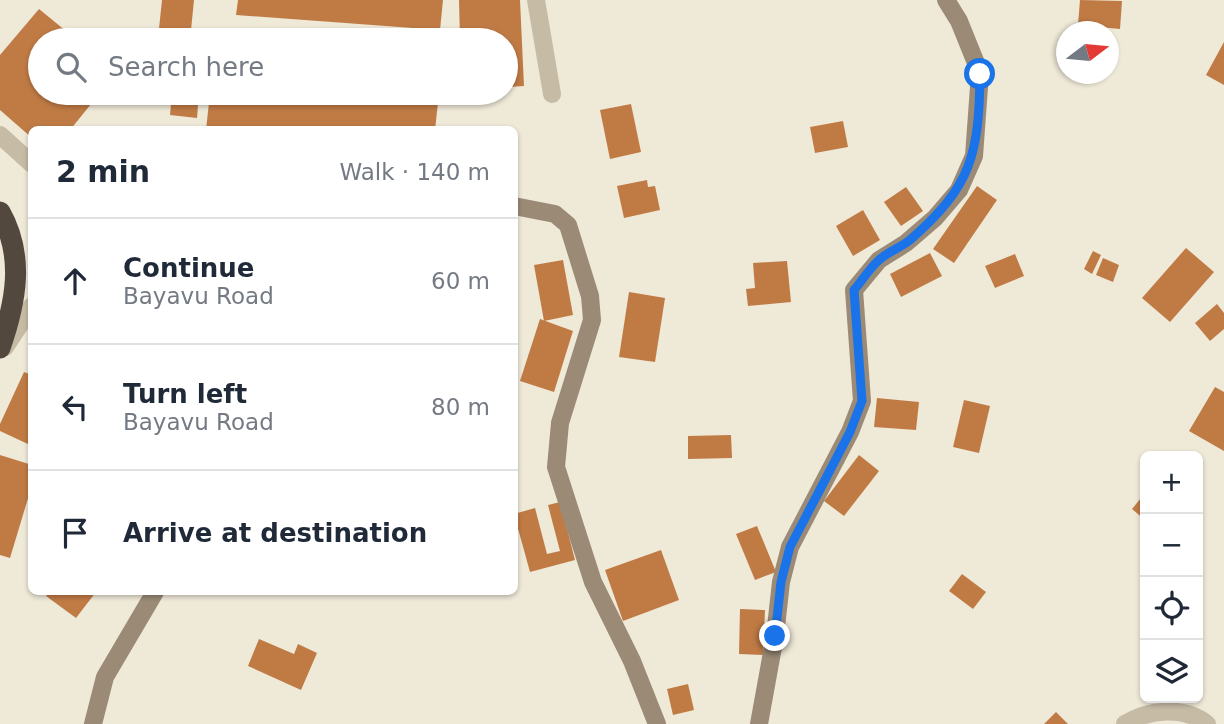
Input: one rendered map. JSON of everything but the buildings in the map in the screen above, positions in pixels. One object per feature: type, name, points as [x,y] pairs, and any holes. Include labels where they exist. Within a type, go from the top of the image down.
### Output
[{"type":"highway","points":[[0,212],[10,229],[17,256],[15,294],[0,348]]},
{"type":"street","points":[[536,0],[552,94]]},
{"type":"street","points":[[759,724],[775,636],[781,582],[790,547],[850,432],[862,401],[854,290],[879,260],[906,243],[935,218],[958,190],[974,156],[980,74],[959,21],[946,0]]},
{"type":"street","points":[[0,135],[28,160]]},
{"type":"street","points":[[518,207],[555,214],[568,225],[590,296],[592,320],[560,423],[556,467],[593,582],[632,661],[657,724]]},
{"type":"street","points":[[0,354],[28,312]]},
{"type":"street","points":[[93,724],[105,677],[153,595]]},
{"type":"street","points":[[1125,724],[1155,712],[1173,711],[1207,724]]},
{"type":"route","points":[[775,636],[781,582],[790,547],[850,432],[862,401],[854,290],[879,260],[906,243],[935,218],[958,190],[974,156],[980,110],[980,74]]}]
